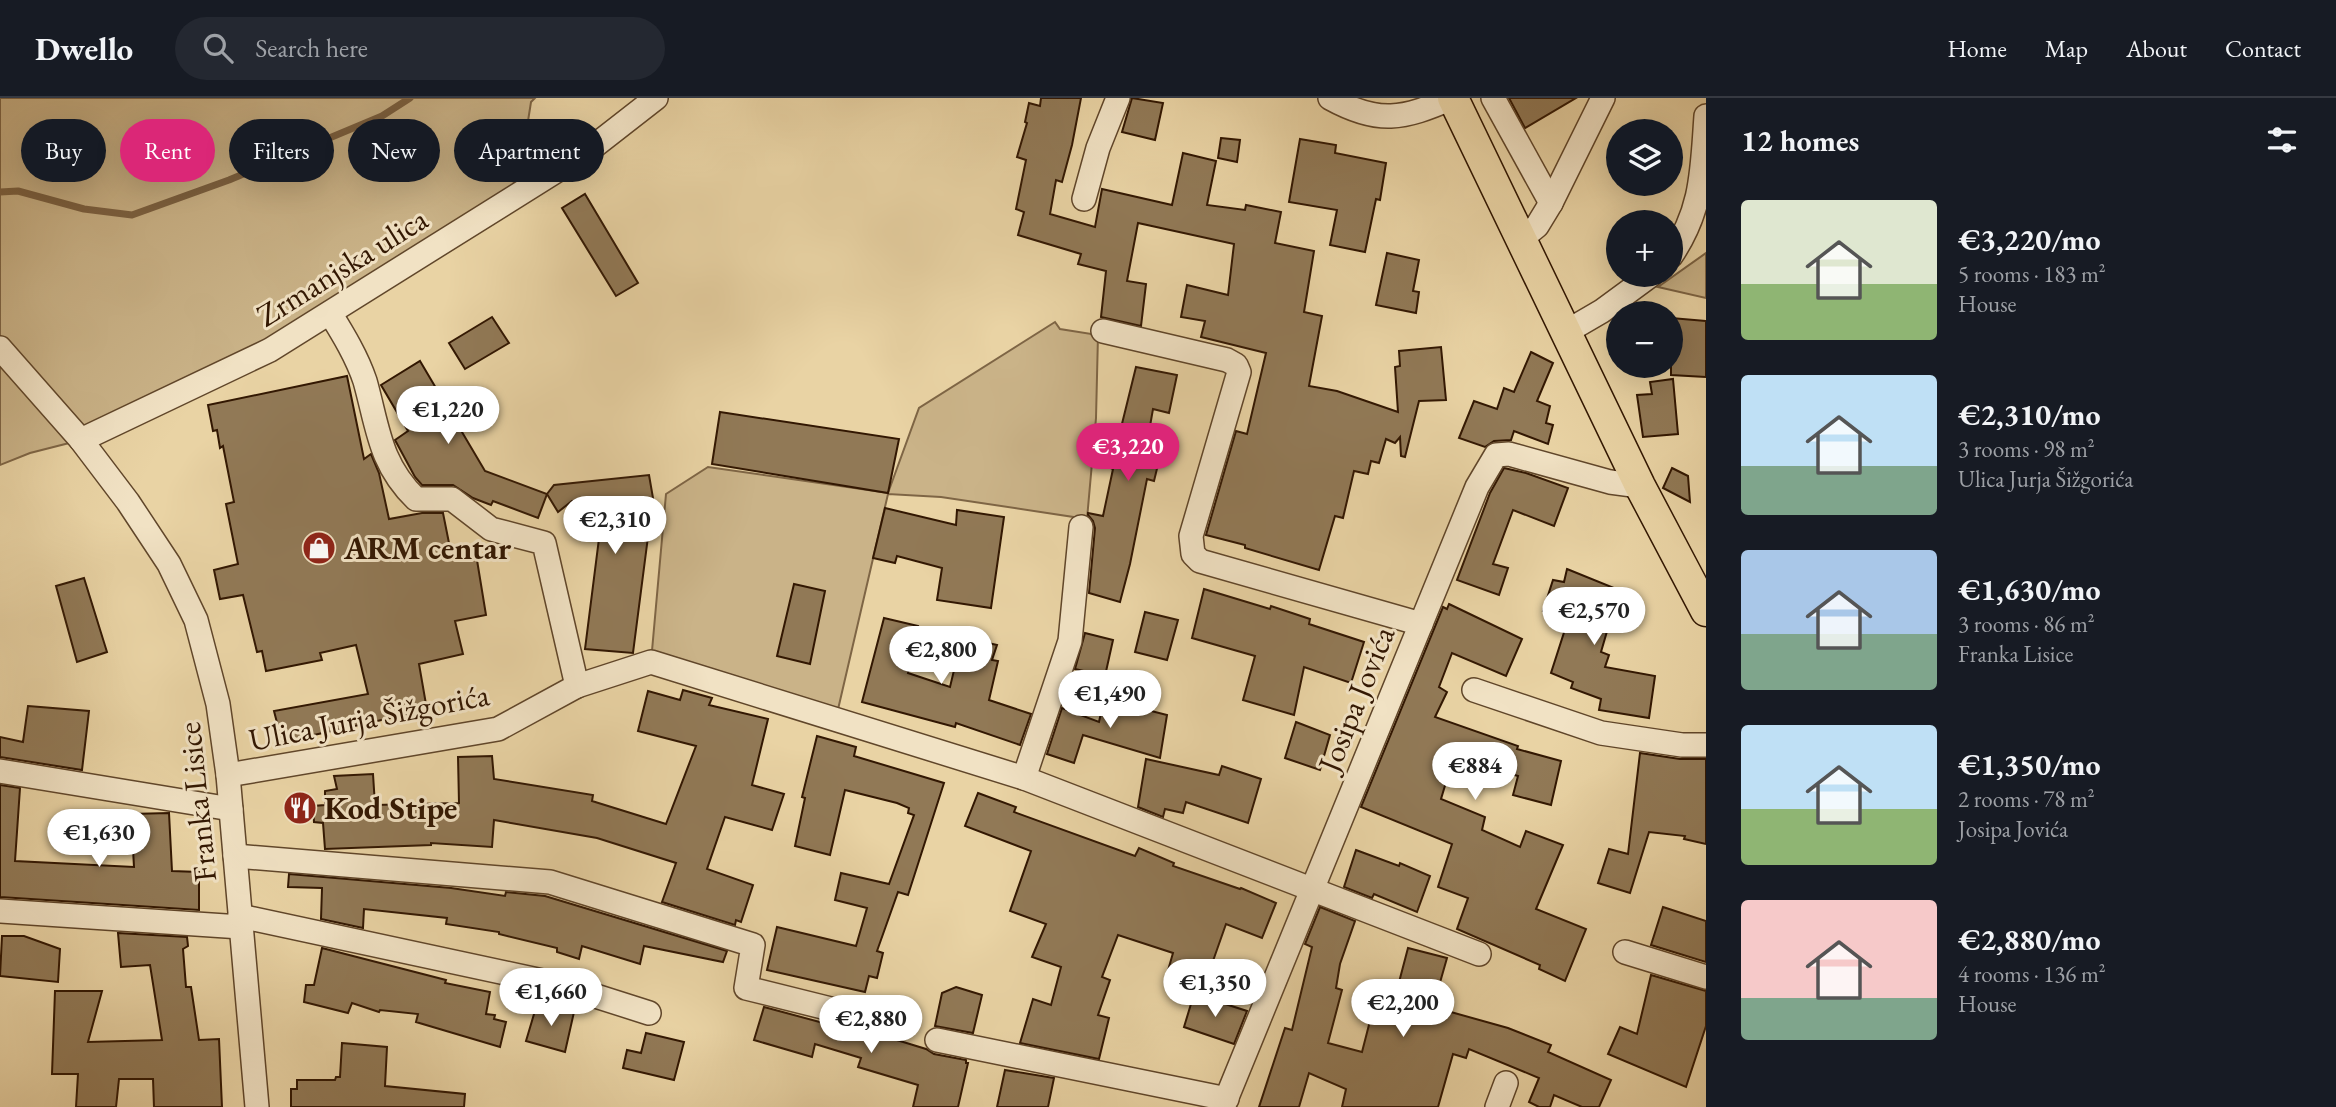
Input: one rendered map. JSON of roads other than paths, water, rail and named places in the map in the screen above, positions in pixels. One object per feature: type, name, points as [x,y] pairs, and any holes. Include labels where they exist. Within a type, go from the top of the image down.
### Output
[{"type":"main road","points":[[1452,98],[1640,486],[1706,611]]},
{"type":"street","name":"Zrmanjska ulica","points":[[81,440],[270,350],[588,151],[656,98]]},
{"type":"street","points":[[1084,199],[1098,148],[1118,98]]},
{"type":"street","points":[[1329,98],[1373,115],[1399,117],[1452,98]]},
{"type":"street","points":[[1493,98],[1552,203]]},
{"type":"street","points":[[1521,239],[1537,226],[1552,203],[1603,98]]},
{"type":"street","points":[[1683,235],[1701,185],[1706,116]]},
{"type":"street","points":[[1566,332],[1602,311],[1635,287]]},
{"type":"street","points":[[330,313],[348,343],[364,379],[378,438],[399,482],[416,499],[453,499],[491,528],[544,543],[577,686]]},
{"type":"street","points":[[1103,331],[1227,360],[1236,365],[1239,372],[1191,536],[1193,555],[1200,562],[1421,624]]},
{"type":"street","name":"Franka Lisice","points":[[0,348],[81,440],[128,502],[169,564],[196,620],[218,704],[228,775],[257,1107]]},
{"type":"street","name":"Josipa Jovića","points":[[1225,1103],[1477,487],[1496,455],[1509,454],[1610,482],[1640,486]]},
{"type":"street","points":[[1024,778],[1070,641],[1081,527]]},
{"type":"street","name":"Ulica Jurja Šižgorića","points":[[228,775],[498,729],[577,686],[651,662],[1024,778],[1479,954]]},
{"type":"street","points":[[1474,690],[1601,733],[1682,745],[1706,745]]},
{"type":"street","points":[[0,771],[231,809]]},
{"type":"street","points":[[235,856],[550,882],[753,945],[746,988],[871,1019]]},
{"type":"street","points":[[0,911],[241,922],[561,985],[649,1013]]},
{"type":"street","points":[[1625,951],[1706,977]]},
{"type":"street","points":[[937,1040],[1225,1103]]},
{"type":"street","points":[[1497,1107],[1506,1083]]},
{"type":"waterway","points":[[0,192],[18,191],[84,209],[132,215],[229,180],[382,116],[410,98]]},
{"type":"place","name":"ARM centar","points":[[319,548]]},
{"type":"place","name":"Kod Stipe","points":[[300,808]]}]
